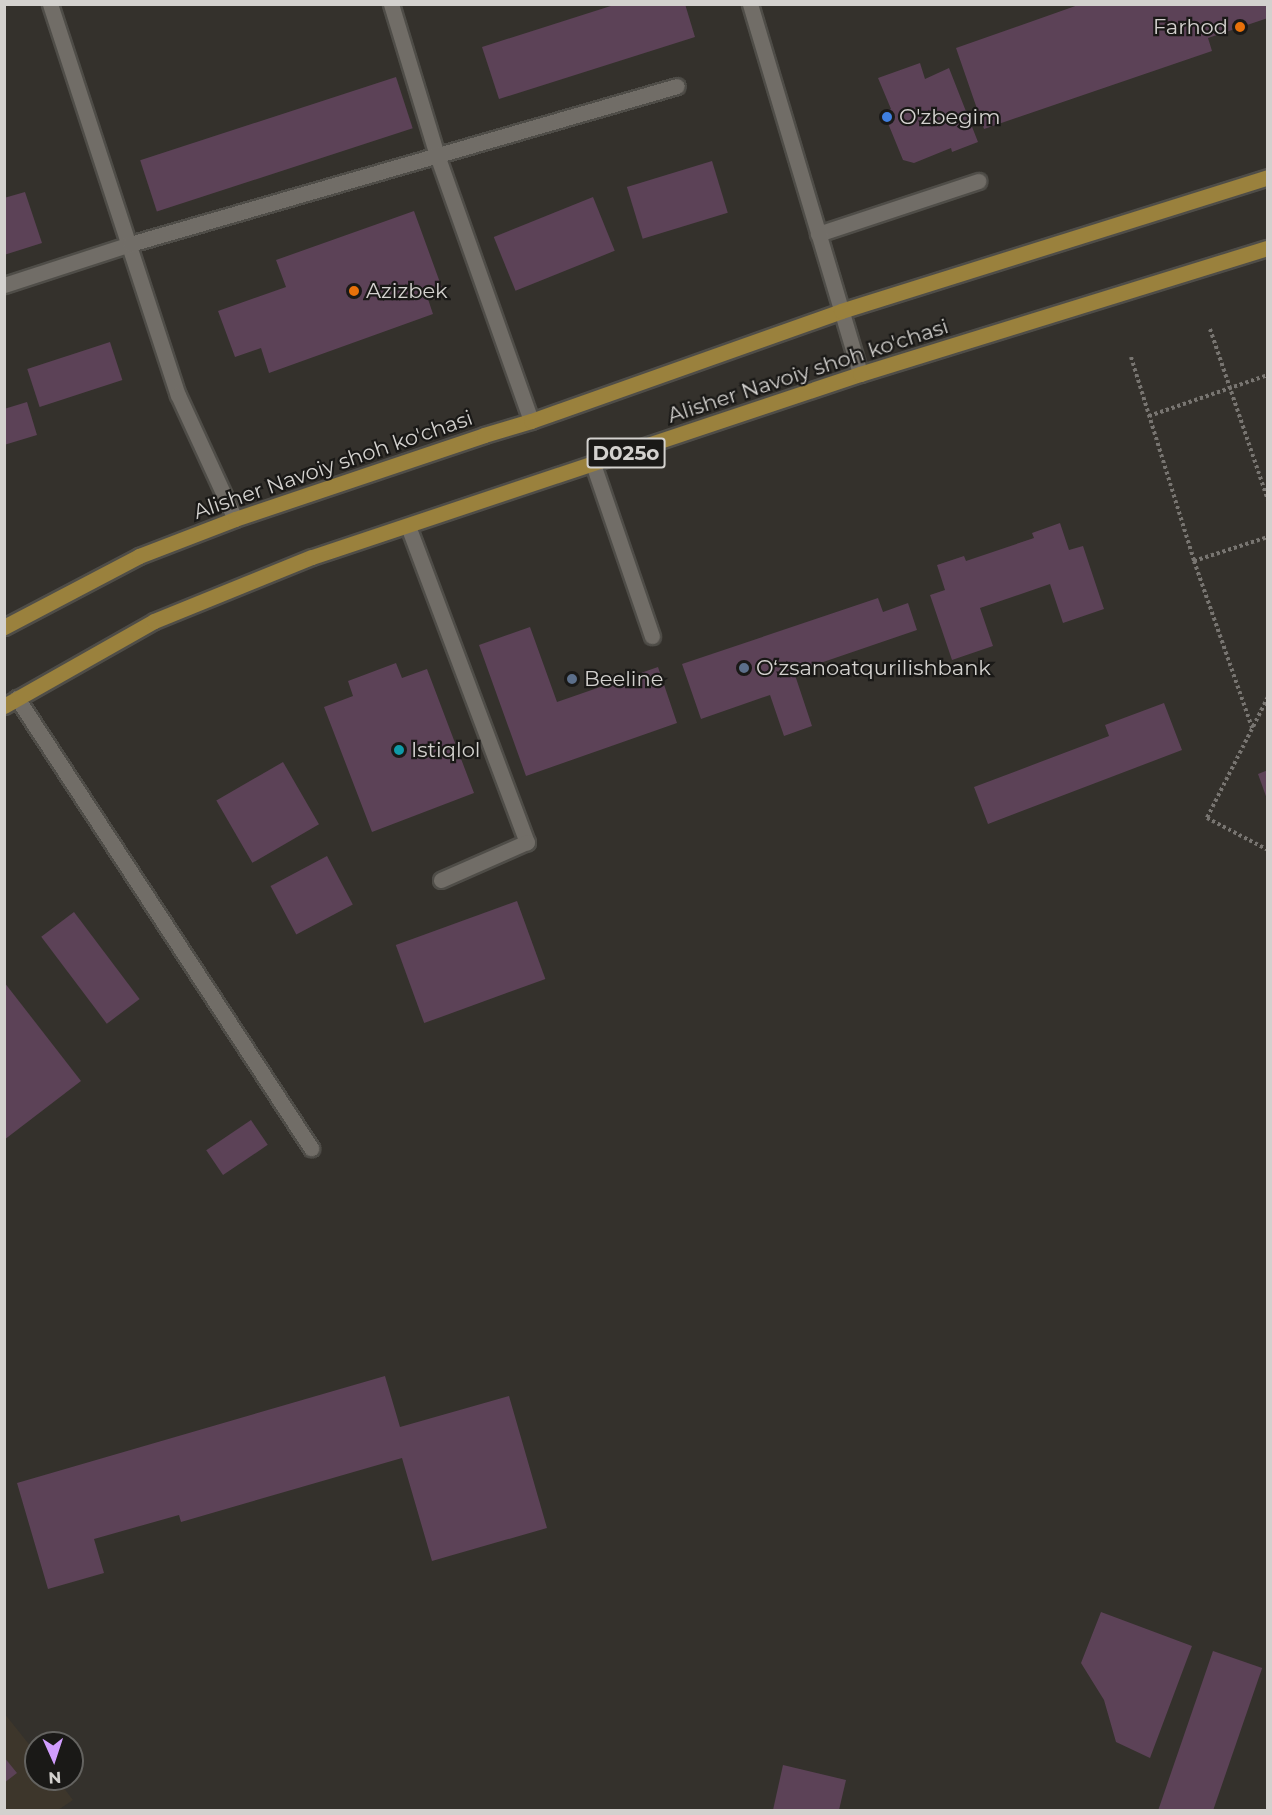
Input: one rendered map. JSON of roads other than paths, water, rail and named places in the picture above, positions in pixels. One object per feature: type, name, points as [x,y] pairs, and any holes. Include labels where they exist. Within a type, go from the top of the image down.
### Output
[{"type":"main road","name":"Alisher Navoiy shoh ko'chasi","points":[[4,627],[139,556],[235,519],[531,421],[841,310],[1268,177]]},
{"type":"main road","name":"Alisher Navoiy shoh ko'chasi","points":[[11,702],[154,621],[312,557],[860,374],[1268,248]]},
{"type":"street","points":[[50,4],[178,395],[235,519]]},
{"type":"street","points":[[391,4],[437,155],[531,421]]},
{"type":"street","points":[[750,4],[860,374]]},
{"type":"street","points":[[4,285],[130,244],[677,86]]},
{"type":"street","points":[[818,234],[978,181]]},
{"type":"street","points":[[593,464],[651,636]]},
{"type":"street","points":[[408,526],[527,842],[441,880]]},
{"type":"street","points":[[11,702],[312,1148]]},
{"type":"place","name":"Farhod","points":[[1240,27]]},
{"type":"place","name":"O'zbegim","points":[[887,117]]},
{"type":"place","name":"Azizbek","points":[[354,291]]},
{"type":"place","name":"Oʻzsanoatqurilishbank","points":[[744,668]]},
{"type":"place","name":"Beeline","points":[[572,679]]},
{"type":"place","name":"Istiqlol","points":[[399,750]]}]
